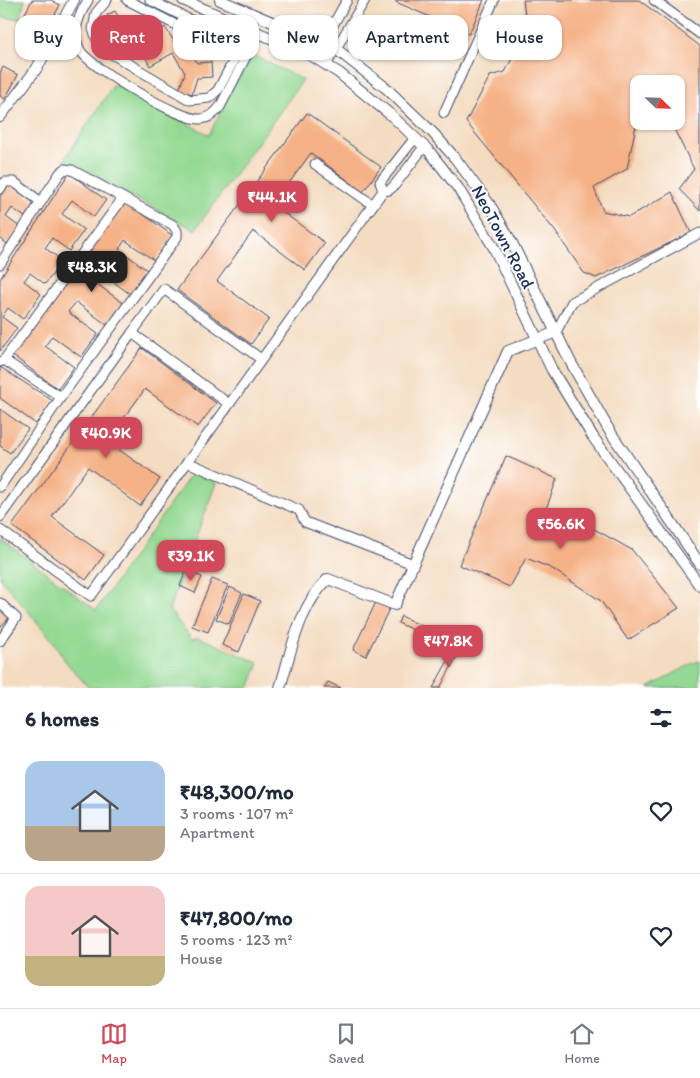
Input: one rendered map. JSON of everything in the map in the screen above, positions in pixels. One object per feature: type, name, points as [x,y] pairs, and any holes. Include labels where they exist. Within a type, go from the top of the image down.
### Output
[{"type":"street","points":[[0,117],[36,68],[74,0]]},
{"type":"street","points":[[88,0],[77,23],[76,37],[80,50],[89,62],[131,89],[186,117],[201,119],[212,116],[220,107],[241,60]]},
{"type":"street","points":[[107,0],[100,5],[94,21],[93,29],[100,47],[190,100],[203,100],[214,94],[232,60]]},
{"type":"street","points":[[127,0],[173,23]]},
{"type":"street","points":[[150,0],[180,15]]},
{"type":"street","name":"NeoTown Road","points":[[183,0],[217,15]]},
{"type":"street","name":"NeoTown Road","points":[[220,0],[269,20]]},
{"type":"street","points":[[338,15],[346,0]]},
{"type":"street","points":[[338,46],[365,0]]},
{"type":"street","points":[[444,113],[494,0]]},
{"type":"street","points":[[654,0],[700,34]]},
{"type":"street","name":"NeoTown Road","points":[[338,51],[386,88],[432,133],[455,158],[490,205],[511,241],[556,332],[609,430],[700,564]]},
{"type":"street","name":"NeoTown Road","points":[[318,60],[392,116],[424,147],[458,188],[494,248],[552,370],[593,437],[700,586]]},
{"type":"street","points":[[326,65],[329,60]]},
{"type":"street","points":[[383,191],[380,182],[415,138]]},
{"type":"street","points":[[0,530],[91,596],[383,191],[389,190],[394,186],[424,147]]},
{"type":"street","points":[[316,164],[373,205]]},
{"type":"street","points":[[0,264],[60,173],[65,169],[72,170],[173,225],[177,231],[177,238],[61,397],[0,487]]},
{"type":"street","points":[[0,189],[5,182],[14,182],[41,202]]},
{"type":"street","points":[[61,397],[2,361],[123,198]]},
{"type":"street","points":[[280,688],[296,635],[318,588],[328,579],[395,605],[508,351],[536,338],[556,332],[572,302],[700,233]]},
{"type":"street","points":[[0,517],[164,289],[261,359]]},
{"type":"street","points":[[132,334],[229,404]]},
{"type":"street","points":[[187,462],[299,510],[304,522],[413,564]]},
{"type":"street","points":[[0,602],[16,618],[0,641]]},
{"type":"green space","points":[[0,0],[25,0],[21,15],[15,15],[15,18],[0,17]]},
{"type":"green space","points":[[259,58],[303,80],[195,230],[64,160],[114,84],[209,135],[246,60],[259,60]]},
{"type":"green space","points":[[192,473],[216,483],[169,610],[192,639],[198,637],[259,663],[249,688],[89,688],[66,662],[53,641],[0,578],[0,538],[96,610]]},
{"type":"green space","points":[[700,661],[700,688],[648,688],[693,663]]},
{"type":"building","points":[[32,0],[51,0],[60,5],[55,15],[24,15]]},
{"type":"building","points":[[396,0],[484,0],[469,34],[468,15],[426,15],[396,2]]},
{"type":"building","points":[[523,0],[639,0],[700,46],[700,211],[679,189],[694,169],[674,130],[685,130],[685,75],[630,75],[630,130],[635,130],[627,169],[594,188],[603,211],[629,217],[672,192],[691,233],[596,278],[584,273],[555,231],[466,122],[490,76],[505,72],[511,60],[562,60],[562,15],[525,15]]},
{"type":"building","points":[[115,11],[118,15],[107,15]]},
{"type":"building","points":[[165,27],[173,40],[173,53],[163,59],[163,28]]},
{"type":"building","points":[[147,60],[161,60],[150,66]]},
{"type":"building","points":[[177,60],[195,60],[197,63],[211,62],[212,77],[197,78],[192,94],[179,90],[185,73]]},
{"type":"building","points":[[3,67],[18,75],[5,99],[0,96],[0,73]]},
{"type":"building","points":[[307,113],[381,167],[363,192],[311,153],[273,205],[325,243],[305,270],[253,231],[217,281],[269,319],[251,344],[177,290]]},
{"type":"building","points":[[69,173],[106,200],[94,217],[72,200],[62,214],[84,230],[69,251],[52,238],[45,248],[63,261],[45,284],[30,273],[24,281],[41,294],[23,319],[8,308],[2,317],[17,328],[0,351],[0,279]]},
{"type":"building","points":[[9,183],[35,202],[25,217],[12,208],[6,217],[20,227],[7,244],[0,238],[0,196]]},
{"type":"building","points":[[125,201],[173,236],[155,261],[125,240],[119,249],[147,270],[130,294],[100,272],[93,281],[123,303],[107,325],[76,302],[68,312],[98,334],[81,357],[52,336],[45,346],[74,367],[58,389],[13,356]]},
{"type":"building","points":[[142,348],[216,403],[198,427],[145,389],[107,441],[160,479],[140,506],[88,467],[52,517],[104,555],[86,580],[12,526]]},
{"type":"building","points":[[0,367],[53,401],[36,424],[0,398]]},
{"type":"building","points":[[0,409],[28,429],[10,453],[0,446]]},
{"type":"building","points":[[506,456],[557,479],[542,520],[563,529],[569,515],[632,550],[679,608],[628,640],[601,601],[551,568],[526,558],[510,587],[459,565]]},
{"type":"building","points":[[186,571],[202,577],[195,593],[180,586]]},
{"type":"building","points":[[212,579],[228,585],[208,632],[192,626]]},
{"type":"building","points":[[230,587],[242,593],[229,624],[216,619]]},
{"type":"building","points":[[244,594],[260,601],[239,652],[222,645]]},
{"type":"building","points":[[377,600],[390,607],[366,656],[353,650]]},
{"type":"building","points":[[0,610],[9,618],[0,627]]},
{"type":"building","points":[[401,616],[455,642],[452,648],[398,623]]},
{"type":"building","points":[[457,644],[462,647],[440,688],[433,688]]},
{"type":"building","points":[[328,682],[341,688],[324,688]]}]
